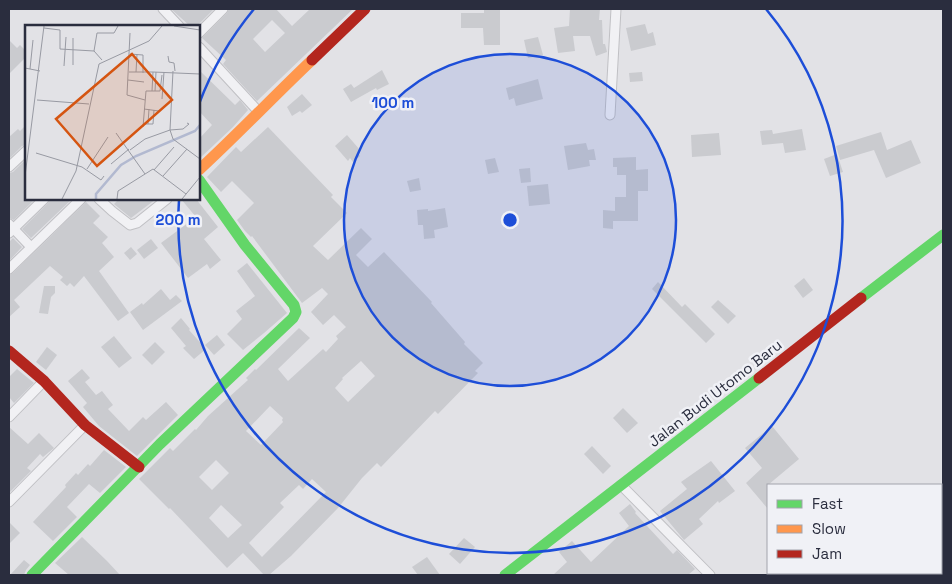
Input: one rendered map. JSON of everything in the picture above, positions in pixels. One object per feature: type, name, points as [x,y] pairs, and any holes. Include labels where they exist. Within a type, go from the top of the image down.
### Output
[{"type":"street","points":[[163,9],[178,25]]},
{"type":"street","points":[[200,32],[223,9]]},
{"type":"street","points":[[610,115],[616,9]]},
{"type":"street","points":[[200,169],[237,135],[258,111],[360,10]]},
{"type":"street","points":[[200,48],[258,111]]},
{"type":"street","points":[[9,168],[25,153]]},
{"type":"street","points":[[32,575],[103,500],[139,467],[212,393],[278,334],[296,312],[294,305],[245,245],[200,181]]},
{"type":"street","points":[[31,246],[10,229],[43,200]]},
{"type":"street","points":[[9,269],[80,200]]},
{"type":"street","points":[[100,200],[130,225],[137,223],[166,200]]},
{"type":"street","name":"Jalan Budi Utomo Baru","points":[[505,575],[943,235]]},
{"type":"street","points":[[9,351],[44,381],[85,425],[139,467]]},
{"type":"street","points":[[9,417],[44,381]]},
{"type":"street","points":[[9,502],[85,425]]},
{"type":"street","points":[[621,485],[710,575]]},
{"type":"building","points":[[171,9],[214,9],[198,25],[189,25]]},
{"type":"building","points":[[229,9],[276,9],[292,26],[310,9],[353,9],[257,101],[223,64],[226,60],[202,38]],"holes":[[[272,20],[285,33],[265,52],[253,39]]]},
{"type":"building","points":[[484,9],[500,9],[500,45],[484,45],[483,28],[461,28],[461,13],[484,13]]},
{"type":"building","points":[[570,9],[600,9],[599,20],[602,20],[603,44],[605,44],[607,52],[596,56],[590,36],[573,36],[575,51],[558,53],[554,28],[569,26]]},
{"type":"building","points":[[645,24],[648,34],[653,32],[656,45],[631,51],[626,28]]},
{"type":"building","points":[[538,37],[543,55],[528,58],[524,40]]},
{"type":"building","points":[[9,40],[17,48],[20,45],[25,50],[25,58],[9,74]]},
{"type":"building","points":[[382,70],[389,84],[377,90],[376,88],[351,102],[343,89],[351,84],[354,88]]},
{"type":"building","points":[[200,71],[235,105],[240,100],[248,110],[200,158],[200,138],[212,125],[200,112]]},
{"type":"building","points":[[642,72],[643,81],[630,82],[629,73]]},
{"type":"building","points":[[538,79],[543,99],[516,106],[514,98],[509,100],[506,88]]},
{"type":"building","points":[[302,94],[312,105],[302,113],[300,111],[292,116],[287,107]]},
{"type":"building","points":[[25,126],[25,145],[9,159],[9,137],[18,129],[20,131]]},
{"type":"building","points":[[268,127],[333,195],[331,197],[347,213],[313,246],[328,260],[361,228],[372,239],[356,255],[368,267],[384,252],[432,302],[465,342],[464,344],[483,363],[475,371],[478,373],[438,414],[435,411],[381,467],[377,463],[362,478],[338,508],[291,556],[269,575],[264,575],[243,553],[227,568],[170,508],[139,479],[170,448],[173,451],[196,430],[208,416],[248,380],[246,378],[255,369],[299,328],[310,338],[278,369],[288,381],[323,349],[326,352],[338,339],[336,336],[346,327],[334,315],[323,325],[311,312],[328,294],[322,288],[302,303],[252,236],[245,231],[237,220],[254,203],[232,181],[221,192],[207,177],[236,147],[241,152]],"holes":[[[361,361],[375,376],[348,402],[335,388],[342,378]],[[270,406],[283,418],[283,422],[261,445],[246,431]],[[216,460],[229,473],[212,490],[199,477]],[[312,479],[326,492],[262,557],[249,543],[284,507],[280,503],[299,485],[303,489]],[[221,505],[242,525],[228,538],[209,518]]]},
{"type":"building","points":[[802,129],[806,150],[785,153],[783,143],[762,145],[760,131],[772,130],[773,134]]},
{"type":"building","points":[[881,132],[887,150],[911,140],[921,163],[886,178],[874,150],[840,160],[836,146]]},
{"type":"building","points":[[719,133],[721,155],[692,157],[691,135]]},
{"type":"building","points":[[347,135],[360,150],[357,153],[360,156],[353,162],[350,158],[348,161],[335,146]]},
{"type":"building","points":[[586,143],[588,150],[594,149],[596,160],[589,160],[590,166],[568,170],[564,146]]},
{"type":"building","points":[[837,154],[843,172],[830,176],[824,159]]},
{"type":"building","points":[[636,157],[636,170],[648,169],[648,191],[638,191],[638,221],[613,221],[613,229],[603,228],[603,210],[615,211],[615,197],[626,197],[626,175],[617,175],[617,167],[613,167],[613,158]]},
{"type":"building","points":[[495,158],[499,172],[488,174],[485,160]]},
{"type":"building","points":[[25,160],[25,200],[34,200],[14,220],[9,218],[9,173],[13,172]]},
{"type":"building","points":[[530,168],[531,182],[521,183],[519,169]]},
{"type":"building","points":[[419,178],[421,190],[410,192],[407,181]]},
{"type":"building","points":[[548,184],[550,204],[529,206],[527,186]]},
{"type":"building","points":[[50,200],[71,200],[31,238],[22,229]]},
{"type":"building","points":[[118,200],[155,200],[131,218],[114,204]]},
{"type":"building","points":[[182,200],[197,200],[218,227],[204,239],[221,260],[210,269],[207,264],[188,278],[161,243],[196,217]]},
{"type":"building","points":[[86,202],[100,216],[93,223],[108,237],[102,243],[114,257],[99,271],[129,313],[118,321],[84,276],[74,287],[70,283],[67,286],[60,280],[63,277],[50,266],[14,300],[20,307],[9,317],[9,275]]},
{"type":"building","points":[[445,208],[448,227],[434,230],[435,238],[424,239],[423,225],[418,225],[417,210],[428,209],[428,211]]},
{"type":"building","points":[[13,238],[22,247],[9,261],[9,242]]},
{"type":"building","points":[[151,239],[158,248],[144,259],[137,250]]},
{"type":"building","points":[[131,247],[137,254],[130,260],[124,253]]},
{"type":"building","points":[[247,263],[287,313],[243,350],[227,334],[242,319],[236,311],[255,296],[237,271]]},
{"type":"building","points":[[804,278],[813,290],[803,298],[794,286]]},
{"type":"building","points":[[658,282],[682,307],[685,304],[715,334],[706,343],[652,289]]},
{"type":"building","points":[[44,286],[55,286],[55,293],[51,297],[48,314],[39,313]]},
{"type":"building","points":[[161,289],[170,300],[176,295],[182,301],[143,330],[130,312],[142,303],[143,305]]},
{"type":"building","points":[[718,300],[736,316],[728,324],[711,307]]},
{"type":"building","points":[[181,318],[206,349],[194,359],[183,348],[186,346],[171,328]]},
{"type":"building","points":[[217,335],[225,345],[214,355],[205,345]]},
{"type":"building","points":[[114,336],[132,358],[119,368],[101,347]]},
{"type":"building","points":[[155,342],[165,352],[152,365],[142,355]]},
{"type":"building","points":[[47,347],[57,355],[46,370],[36,362]]},
{"type":"building","points":[[17,369],[34,383],[14,403],[9,397],[9,377]]},
{"type":"building","points":[[82,369],[90,378],[85,382],[96,395],[102,391],[113,405],[108,409],[129,431],[143,417],[146,420],[166,402],[178,415],[137,456],[99,426],[83,407],[87,403],[68,381]]},
{"type":"building","points":[[623,408],[638,423],[627,433],[613,418]]},
{"type":"building","points":[[772,426],[799,459],[767,484],[767,508],[746,483],[762,468],[745,448]]},
{"type":"building","points":[[9,427],[28,444],[39,433],[54,448],[43,457],[40,454],[27,468],[31,471],[9,493]]},
{"type":"building","points":[[592,446],[611,466],[603,474],[584,454]]},
{"type":"building","points":[[104,450],[126,467],[100,493],[89,484],[67,507],[77,517],[53,541],[33,522],[66,487],[65,485],[76,473],[78,475],[88,464],[90,466]]},
{"type":"building","points":[[711,461],[735,491],[719,503],[718,501],[699,519],[703,524],[684,540],[660,511],[687,489],[681,482]]},
{"type":"building","points":[[630,504],[635,513],[673,554],[677,550],[695,569],[688,575],[553,575],[567,562],[559,552],[572,541],[591,562],[629,526],[619,513]]},
{"type":"building","points":[[9,522],[20,533],[9,544]]},
{"type":"building","points":[[82,537],[120,575],[69,575],[55,563]]},
{"type":"building","points":[[464,538],[475,547],[460,564],[449,554]]},
{"type":"building","points":[[427,557],[440,575],[418,575],[412,567]]},
{"type":"building","points":[[24,560],[30,565],[24,575],[10,575]]},
{"type":"traffic: fast","points":[[32,575],[160,444],[293,318],[296,312],[294,305],[245,245],[200,181]]},
{"type":"traffic: fast","points":[[861,298],[943,235]]},
{"type":"traffic: fast","points":[[505,575],[759,378]]},
{"type":"traffic: slow","points":[[200,169],[312,60]]},
{"type":"traffic: jam","points":[[312,60],[365,9]]},
{"type":"traffic: jam","points":[[759,378],[861,298]]},
{"type":"traffic: jam","points":[[9,351],[44,381],[85,425],[139,467]]}]
